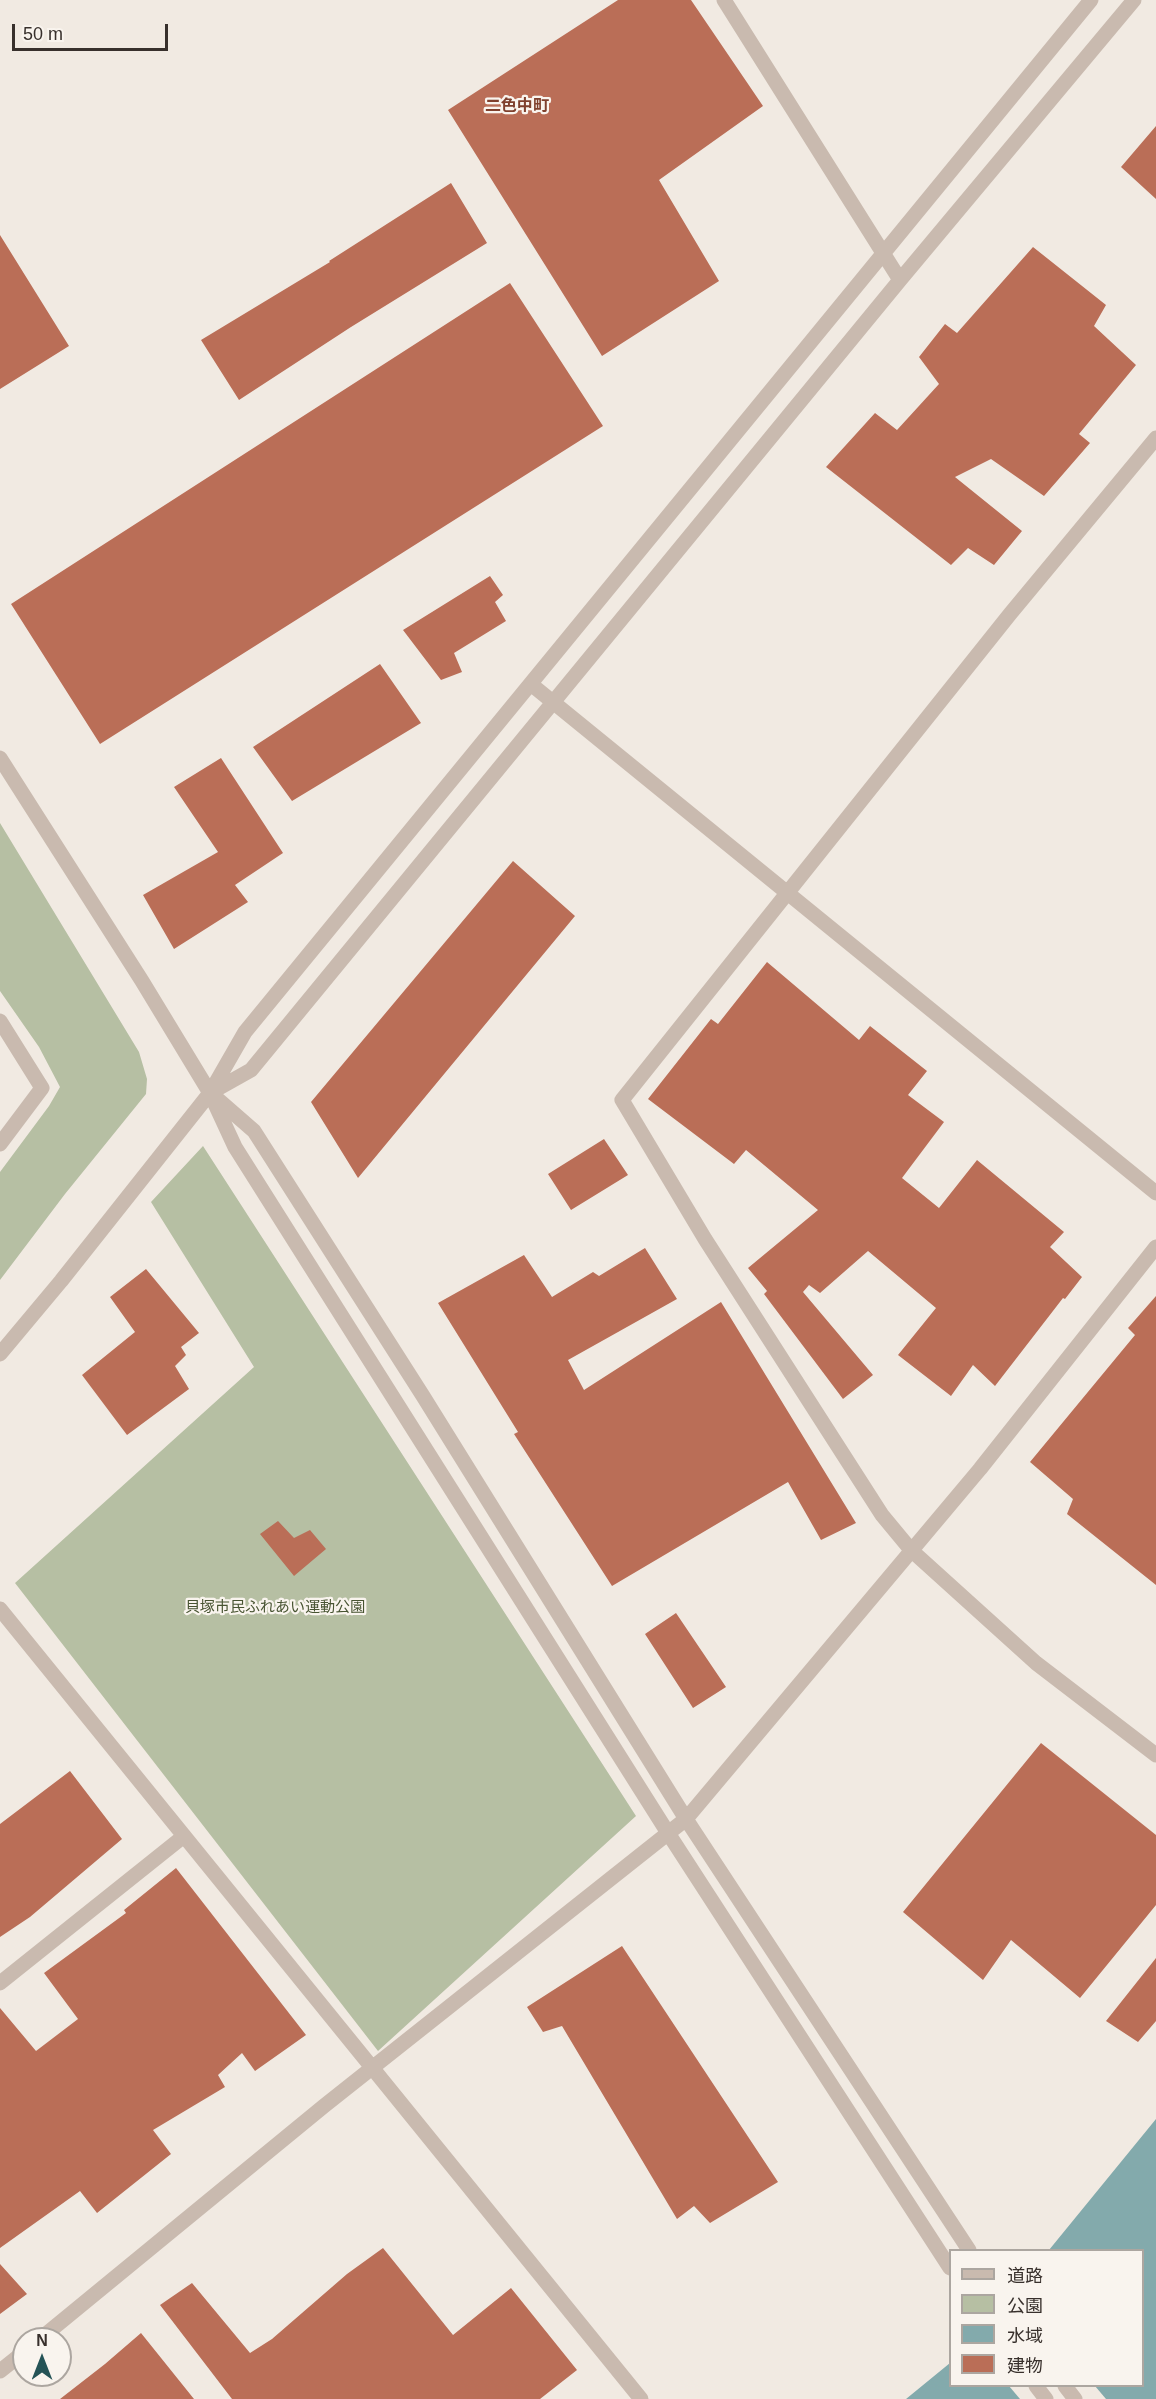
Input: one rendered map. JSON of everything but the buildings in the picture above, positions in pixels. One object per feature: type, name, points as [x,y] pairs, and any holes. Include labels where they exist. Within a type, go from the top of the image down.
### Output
[{"type":"street","points":[[724,0],[900,280]]},
{"type":"street","points":[[0,1354],[210,1093],[245,1032],[1092,0]]},
{"type":"street","points":[[210,1093],[251,1070],[555,703],[900,280],[1134,0]]},
{"type":"street","points":[[1156,438],[1010,614],[622,1100],[724,1269],[882,1515],[910,1550],[1036,1663],[1156,1755]]},
{"type":"street","points":[[532,685],[1156,1194]]},
{"type":"street","points":[[0,758],[142,981],[210,1093],[235,1148],[668,1833],[949,2265]]},
{"type":"street","points":[[0,1021],[42,1088],[0,1144]]},
{"type":"street","points":[[210,1093],[254,1131],[423,1396],[686,1819],[968,2249]]},
{"type":"street","points":[[55,2327],[373,2067],[686,1819],[980,1469],[1156,1247]]},
{"type":"street","points":[[0,1609],[641,2399]]},
{"type":"street","points":[[0,1983],[184,1836]]},
{"type":"street","points":[[0,2371],[12,2362]]},
{"type":"green space","points":[[0,823],[139,1052],[147,1079],[146,1094],[65,1194],[0,1280],[0,1172],[49,1106],[60,1087],[39,1047],[0,991]]},
{"type":"green space","name":"貝塚市民ふれあい運動公園","points":[[203,1146],[636,1816],[378,2051],[15,1583],[254,1367],[151,1202]]},
{"type":"water","points":[[1156,2119],[1156,2399],[906,2399],[949,2364],[949,2387],[1144,2387],[1144,2249],[1050,2249]]},
{"type":"pier","points":[[1010,2387],[1096,2387],[1106,2399],[1020,2399]]},
{"type":"district","name":"二色中町","points":[[517,107]]}]
